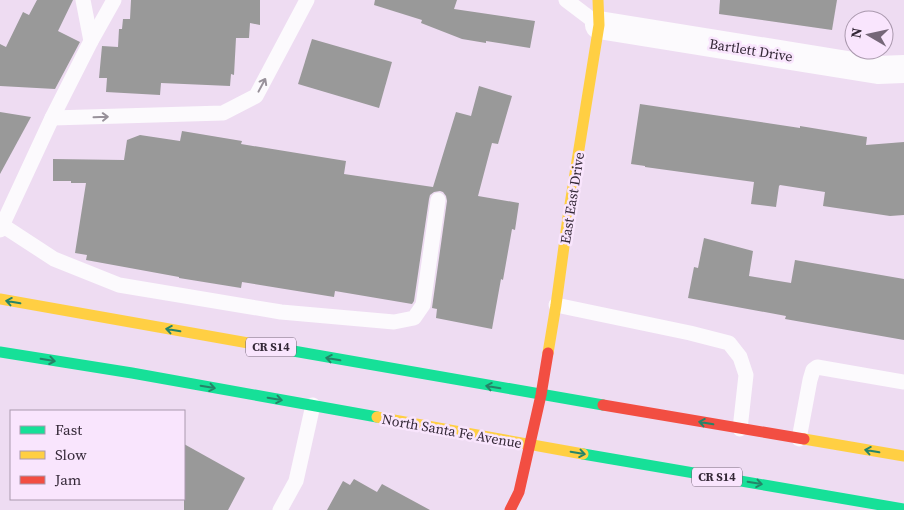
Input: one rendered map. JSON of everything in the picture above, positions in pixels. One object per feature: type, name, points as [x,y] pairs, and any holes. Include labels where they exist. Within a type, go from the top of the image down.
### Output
[{"type":"main road","name":"East East Drive","points":[[510,510],[519,492],[542,396],[598,12]]},
{"type":"main road","name":"CR S14","points":[[0,299],[542,396],[904,456]]},
{"type":"main road","name":"North Santa Fe Avenue","points":[[0,352],[132,373],[530,445],[904,509]]},
{"type":"street","name":"Bartlett Drive","points":[[598,12],[878,70],[904,69]]},
{"type":"lane","points":[[83,0],[92,41]]},
{"type":"lane","points":[[114,0],[52,118],[1,228],[54,259],[119,285],[281,312],[394,322],[414,318],[423,305],[438,200]]},
{"type":"lane","points":[[52,118],[223,113],[256,96],[307,0]]},
{"type":"lane","points":[[566,0],[598,12]]},
{"type":"lane","points":[[556,304],[690,332],[729,343],[740,357],[746,375],[740,429]]},
{"type":"lane","points":[[799,439],[810,380],[813,370],[817,367],[904,382]]},
{"type":"lane","points":[[280,510],[296,481],[313,406]]},
{"type":"building","points":[[37,0],[73,0],[58,31],[80,42],[55,89],[0,86],[0,44],[6,47],[23,12],[29,15]]},
{"type":"building","points":[[131,0],[260,0],[260,25],[250,23],[249,38],[236,38],[234,75],[231,74],[230,86],[161,83],[160,95],[106,92],[107,78],[99,78],[102,46],[118,47],[119,29],[122,29],[123,19],[130,19]]},
{"type":"building","points":[[375,0],[457,0],[454,9],[535,21],[530,48],[462,39],[421,23],[422,20],[374,5]]},
{"type":"building","points":[[720,0],[837,0],[832,30],[719,14]]},
{"type":"building","points":[[312,39],[392,62],[379,108],[298,84]]},
{"type":"building","points":[[479,86],[512,96],[498,144],[492,143],[478,196],[519,203],[515,230],[512,229],[492,329],[436,318],[437,309],[432,308],[447,201],[446,196],[440,191],[434,192],[430,195],[429,199],[412,304],[335,291],[334,297],[242,282],[241,288],[86,260],[87,255],[75,253],[86,183],[53,181],[53,159],[124,160],[127,140],[140,135],[180,141],[182,131],[242,141],[241,144],[346,161],[344,174],[433,187],[456,112],[471,116]]},
{"type":"building","points":[[640,104],[867,137],[866,145],[904,142],[904,215],[890,216],[823,206],[825,192],[780,185],[776,207],[751,204],[754,182],[631,164]]},
{"type":"building","points":[[0,112],[31,117],[0,174]]},
{"type":"building","points":[[704,238],[753,251],[749,276],[791,283],[795,260],[904,279],[904,340],[785,319],[786,316],[688,298],[694,267],[698,268]]},
{"type":"building","points":[[185,445],[245,478],[228,510],[184,510]]},
{"type":"building","points":[[354,479],[377,492],[382,484],[430,510],[327,510],[343,481],[350,485]]},
{"type":"traffic: fast","points":[[276,348],[603,405]]},
{"type":"traffic: fast","points":[[0,352],[132,373],[377,417]]},
{"type":"traffic: fast","points":[[583,454],[904,509]]},
{"type":"traffic: slow","points":[[548,353],[599,25],[598,0]]},
{"type":"traffic: slow","points":[[0,299],[276,348]]},
{"type":"traffic: slow","points":[[377,417],[583,454]]},
{"type":"traffic: slow","points":[[804,439],[904,456]]},
{"type":"traffic: jam","points":[[510,510],[519,492],[541,395],[548,353]]},
{"type":"traffic: jam","points":[[603,405],[804,439]]}]
